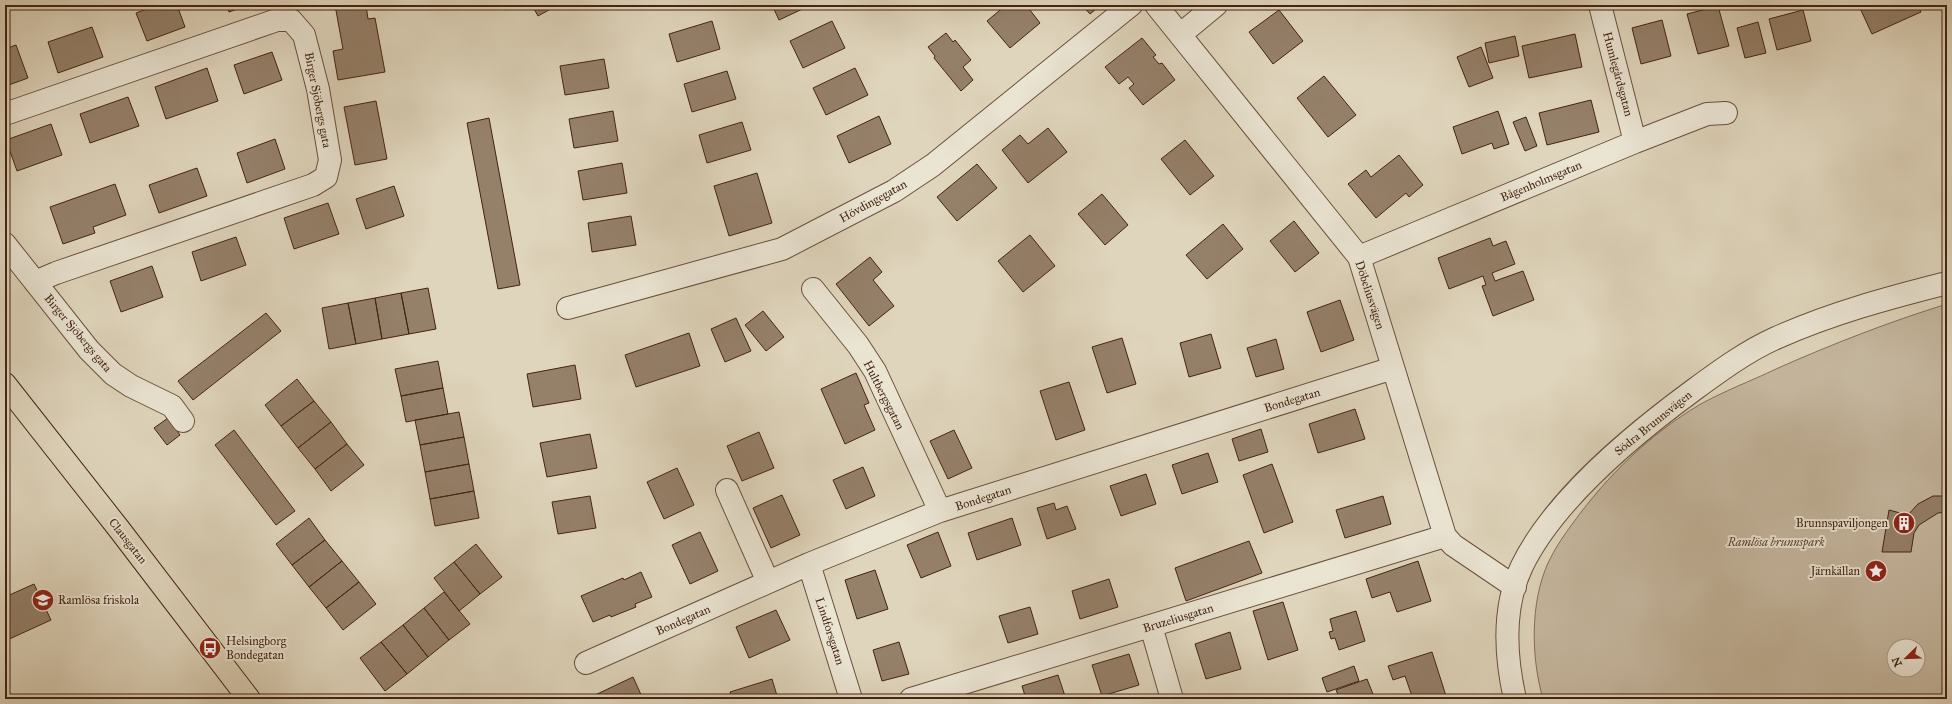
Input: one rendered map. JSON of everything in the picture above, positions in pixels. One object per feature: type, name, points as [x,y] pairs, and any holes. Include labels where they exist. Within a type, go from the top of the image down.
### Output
[{"type":"main road","name":"Clausgatan","points":[[5,384],[119,528],[249,699]]},
{"type":"street","name":"Hövdingegatan","points":[[568,308],[782,249],[894,191],[933,164],[1131,5]]},
{"type":"street","name":"Döbeliusvägen","points":[[1156,5],[1181,34],[1359,257],[1445,536]]},
{"type":"street","points":[[1181,34],[1216,5]]},
{"type":"street","name":"Humlegårdsgatan","points":[[1600,5],[1635,142]]},
{"type":"street","name":"Birger Sjöbergs gata","points":[[5,114],[278,20],[291,20],[304,35],[318,89],[330,160],[326,177],[312,186],[56,273],[35,282]]},
{"type":"street","name":"Bågenholmsgatan","points":[[1359,257],[1635,142],[1707,114],[1726,113]]},
{"type":"street","name":"Birger Sjöbergs gata","points":[[5,244],[89,350],[113,374],[131,386],[172,406],[183,421]]},
{"type":"street","name":"Södra Brunnsvägen","points":[[1515,699],[1506,649],[1508,615],[1522,566],[1551,520],[1571,497],[1636,434],[1732,362],[1775,338],[1870,302],[1947,283]]},
{"type":"street","name":"Hultbergsgatan","points":[[813,289],[858,345],[875,371],[940,511]]},
{"type":"street","name":"Bondegatan","points":[[586,663],[808,564],[940,511],[1393,368]]},
{"type":"street","points":[[727,490],[768,582]]},
{"type":"street","points":[[1445,536],[1453,545],[1515,587]]},
{"type":"street","name":"Bruzeliusgatan","points":[[911,699],[1445,536]]},
{"type":"street","name":"Lindforsgatan","points":[[808,564],[851,699]]},
{"type":"street","points":[[1151,626],[1172,699]]},
{"type":"green space","name":"Ramlösa brunnspark","points":[[1947,304],[1947,699],[1543,699],[1536,666],[1534,630],[1535,613],[1542,579],[1551,557],[1563,537],[1600,489],[1646,443],[1663,429],[1699,405],[1776,369],[1882,326]]},
{"type":"building","points":[[157,5],[177,5],[185,27],[147,41],[136,13]]},
{"type":"building","points":[[226,5],[248,5],[229,12]]},
{"type":"building","points":[[335,5],[366,5],[368,19],[375,18],[385,72],[338,80],[333,51],[343,49]]},
{"type":"building","points":[[532,5],[558,5],[538,16]]},
{"type":"building","points":[[772,5],[811,5],[779,20]]},
{"type":"building","points":[[1006,5],[1026,5],[1040,23],[1010,48],[987,21]]},
{"type":"building","points":[[1082,5],[1101,5],[1090,14]]},
{"type":"building","points":[[1918,5],[1921,12],[1872,34],[1859,6]]},
{"type":"building","points":[[1718,6],[1729,46],[1698,54],[1687,14]]},
{"type":"building","points":[[1279,10],[1303,41],[1273,64],[1249,32]]},
{"type":"building","points":[[1803,10],[1811,41],[1777,50],[1769,19]]},
{"type":"building","points":[[1662,20],[1671,56],[1641,64],[1632,28]]},
{"type":"building","points":[[712,21],[720,49],[677,62],[669,34]]},
{"type":"building","points":[[832,21],[845,48],[803,68],[790,41]]},
{"type":"building","points":[[1758,22],[1766,53],[1745,58],[1737,28]]},
{"type":"building","points":[[92,27],[103,57],[58,73],[48,42]]},
{"type":"building","points":[[946,33],[953,42],[955,40],[971,60],[963,67],[973,80],[961,91],[934,58],[935,56],[928,47]]},
{"type":"building","points":[[1575,34],[1582,67],[1529,78],[1522,46]]},
{"type":"building","points":[[1515,36],[1519,56],[1489,63],[1485,43]]},
{"type":"building","points":[[1142,38],[1156,55],[1153,57],[1159,64],[1162,63],[1175,80],[1143,105],[1129,88],[1134,84],[1128,77],[1119,84],[1105,67]]},
{"type":"building","points":[[16,45],[28,78],[6,86],[7,91],[5,92],[5,49]]},
{"type":"building","points":[[1481,47],[1493,78],[1469,87],[1457,57]]},
{"type":"building","points":[[272,52],[282,80],[244,94],[234,65]]},
{"type":"building","points":[[604,59],[609,88],[565,95],[560,66]]},
{"type":"building","points":[[207,68],[218,101],[166,119],[155,87]]},
{"type":"building","points":[[855,68],[868,95],[826,115],[813,88]]},
{"type":"building","points":[[727,71],[736,99],[692,112],[684,84]]},
{"type":"building","points":[[1324,76],[1356,115],[1328,137],[1297,98]]},
{"type":"building","points":[[128,97],[139,126],[90,143],[80,114]]},
{"type":"building","points":[[1591,100],[1599,132],[1547,145],[1539,113]]},
{"type":"building","points":[[376,101],[387,159],[355,165],[344,107]]},
{"type":"building","points":[[613,111],[618,141],[574,148],[569,119]]},
{"type":"building","points":[[1498,111],[1509,144],[1494,149],[1492,143],[1462,154],[1453,127]]},
{"type":"building","points":[[879,116],[891,144],[849,163],[837,136]]},
{"type":"building","points":[[1526,117],[1537,146],[1525,151],[1513,122]]},
{"type":"building","points":[[489,118],[520,285],[498,289],[467,123]]},
{"type":"building","points":[[742,122],[751,150],[707,163],[699,135]]},
{"type":"building","points":[[51,124],[62,155],[17,171],[6,140]]},
{"type":"building","points":[[1048,128],[1067,152],[1028,183],[1002,150],[1020,135],[1028,144]]},
{"type":"building","points":[[275,139],[285,169],[247,183],[237,153]]},
{"type":"building","points":[[1185,140],[1214,176],[1190,195],[1161,159]]},
{"type":"building","points":[[1399,155],[1423,185],[1409,197],[1406,193],[1376,218],[1348,184],[1366,170],[1371,177]]},
{"type":"building","points":[[622,163],[627,193],[583,200],[578,171]]},
{"type":"building","points":[[977,164],[997,188],[957,221],[937,197]]},
{"type":"building","points":[[197,168],[207,196],[159,213],[149,185]]},
{"type":"building","points":[[757,173],[772,223],[729,236],[714,186]]},
{"type":"building","points":[[115,184],[126,215],[93,227],[95,233],[63,244],[50,207]]},
{"type":"building","points":[[394,186],[404,216],[366,229],[356,199]]},
{"type":"building","points":[[1102,194],[1128,225],[1105,245],[1078,214]]},
{"type":"building","points":[[328,203],[339,234],[294,249],[284,218]]},
{"type":"building","points":[[631,216],[636,245],[592,252],[588,223]]},
{"type":"building","points":[[1294,221],[1319,253],[1295,272],[1270,241]]},
{"type":"building","points":[[1223,224],[1243,249],[1207,279],[1186,255]]},
{"type":"building","points":[[1030,235],[1055,266],[1023,292],[998,261]]},
{"type":"building","points":[[236,237],[246,265],[201,281],[192,252]]},
{"type":"building","points":[[1490,238],[1493,246],[1506,241],[1515,264],[1492,273],[1495,281],[1523,271],[1534,300],[1493,316],[1482,286],[1486,285],[1483,276],[1449,289],[1438,258]]},
{"type":"building","points":[[870,257],[882,272],[873,280],[894,306],[869,326],[836,284]]},
{"type":"building","points":[[152,266],[163,297],[121,312],[110,281]]},
{"type":"building","points":[[428,288],[436,329],[409,334],[401,293]]},
{"type":"building","points":[[401,293],[409,334],[382,339],[375,298]]},
{"type":"building","points":[[375,298],[382,339],[356,344],[348,303]]},
{"type":"building","points":[[1340,300],[1354,340],[1321,352],[1307,312]]},
{"type":"building","points":[[348,303],[356,344],[329,349],[322,308]]},
{"type":"building","points":[[763,311],[784,337],[766,351],[745,325]]},
{"type":"building","points":[[266,313],[281,331],[193,400],[178,381]]},
{"type":"building","points":[[736,318],[751,351],[725,362],[711,329]]},
{"type":"building","points":[[689,333],[700,366],[636,387],[625,355]]},
{"type":"building","points":[[1211,334],[1221,368],[1189,377],[1180,343]]},
{"type":"building","points":[[1122,338],[1136,384],[1107,393],[1092,347]]},
{"type":"building","points":[[1276,339],[1284,369],[1256,377],[1247,348]]},
{"type":"building","points":[[438,361],[443,388],[401,396],[395,369]]},
{"type":"building","points":[[575,365],[581,399],[533,407],[527,374]]},
{"type":"building","points":[[856,373],[869,403],[864,405],[875,430],[845,444],[821,389]]},
{"type":"building","points":[[297,379],[314,401],[281,426],[265,405]]},
{"type":"building","points":[[1069,382],[1085,430],[1056,440],[1040,391]]},
{"type":"building","points":[[443,388],[448,414],[406,422],[401,396]]},
{"type":"building","points":[[314,401],[331,422],[298,448],[281,426]]},
{"type":"building","points":[[1355,409],[1365,439],[1318,453],[1309,424]]},
{"type":"building","points":[[459,412],[464,437],[420,445],[415,420]]},
{"type":"building","points":[[168,418],[180,435],[167,445],[154,428]]},
{"type":"building","points":[[331,422],[347,444],[315,469],[298,448]]},
{"type":"building","points":[[1261,429],[1268,452],[1239,461],[1232,439]]},
{"type":"building","points":[[234,430],[295,511],[276,525],[215,445]]},
{"type":"building","points":[[954,430],[972,468],[948,479],[930,441]]},
{"type":"building","points":[[759,432],[774,468],[742,481],[727,446]]},
{"type":"building","points":[[590,434],[597,468],[547,477],[540,443]]},
{"type":"building","points":[[464,437],[469,464],[425,472],[420,445]]},
{"type":"building","points":[[347,444],[364,465],[331,491],[315,469]]},
{"type":"building","points":[[1208,453],[1218,482],[1182,494],[1172,465]]},
{"type":"building","points":[[469,464],[474,491],[430,499],[425,472]]},
{"type":"building","points":[[1272,464],[1293,522],[1264,533],[1243,475]]},
{"type":"building","points":[[863,467],[875,496],[846,509],[833,480]]},
{"type":"building","points":[[677,468],[694,505],[664,519],[647,482]]},
{"type":"building","points":[[1146,474],[1156,504],[1121,516],[1110,486]]},
{"type":"building","points":[[474,491],[479,518],[435,526],[430,499]]},
{"type":"building","points":[[782,495],[800,535],[771,548],[753,508]]},
{"type":"building","points":[[590,496],[596,528],[558,534],[552,502]]},
{"type":"building","points":[[1383,496],[1391,524],[1345,538],[1336,510]]},
{"type":"building","name":"Brunnspaviljongen","points":[[1933,496],[1947,496],[1947,512],[1938,513],[1919,525],[1914,533],[1911,552],[1882,552],[1889,510],[1908,515],[1918,504]]},
{"type":"building","points":[[1054,503],[1056,510],[1067,506],[1076,529],[1047,539],[1037,508]]},
{"type":"building","points":[[309,518],[325,540],[292,565],[276,544]]},
{"type":"building","points":[[1012,518],[1021,545],[977,560],[968,533]]},
{"type":"building","points":[[700,532],[718,571],[690,584],[672,545]]},
{"type":"building","points":[[938,532],[951,566],[921,578],[907,545]]},
{"type":"building","points":[[325,540],[342,561],[309,587],[292,565]]},
{"type":"building","points":[[1249,541],[1262,573],[1186,601],[1175,568]]},
{"type":"building","points":[[476,544],[502,577],[480,594],[454,562]]},
{"type":"building","points":[[342,561],[359,582],[326,608],[309,587]]},
{"type":"building","points":[[1418,561],[1431,601],[1397,612],[1390,592],[1372,598],[1366,579]]},
{"type":"building","points":[[454,562],[480,594],[459,611],[434,578]]},
{"type":"building","points":[[875,570],[888,609],[857,619],[845,580]]},
{"type":"building","points":[[641,572],[652,597],[635,604],[636,607],[611,617],[610,615],[593,622],[581,596]]},
{"type":"building","points":[[1109,579],[1118,607],[1080,619],[1072,591]]},
{"type":"building","points":[[359,582],[376,604],[343,630],[326,608]]},
{"type":"building","points":[[34,584],[51,620],[5,641],[5,597]]},
{"type":"building","points":[[444,592],[470,624],[449,640],[424,608]]},
{"type":"building","points":[[1283,602],[1298,650],[1268,660],[1253,611]]},
{"type":"building","points":[[1030,607],[1038,634],[1008,643],[999,616]]},
{"type":"building","points":[[424,608],[449,640],[428,657],[403,625]]},
{"type":"building","points":[[776,610],[790,640],[749,658],[736,627]]},
{"type":"building","points":[[1356,611],[1365,641],[1339,650],[1335,638],[1331,639],[1329,632],[1333,631],[1330,619]]},
{"type":"building","points":[[403,625],[428,657],[407,674],[381,642]]},
{"type":"building","points":[[1230,632],[1241,669],[1206,679],[1195,644]]},
{"type":"building","points":[[381,642],[407,674],[385,691],[360,658]]},
{"type":"building","points":[[899,642],[909,674],[882,681],[873,650]]},
{"type":"building","points":[[1432,652],[1447,699],[1413,699],[1405,676],[1393,680],[1388,666]]},
{"type":"building","points":[[1129,654],[1139,685],[1102,696],[1092,665]]},
{"type":"building","points":[[1354,666],[1359,681],[1327,692],[1322,678]]},
{"type":"building","points":[[1058,675],[1066,699],[1026,699],[1022,686]]},
{"type":"building","points":[[633,677],[643,699],[595,699],[593,696]]},
{"type":"building","points":[[772,679],[778,699],[732,699],[730,692]]},
{"type":"building","points":[[1367,679],[1375,699],[1340,699],[1336,690]]},
{"type":"place","name":"Brunnspaviljongen","points":[[1904,523]]},
{"type":"place","name":"Järnkällan","points":[[1876,571]]},
{"type":"place","name":"Ramlösa friskola","points":[[43,600]]},
{"type":"place","name":"Helsingborg Bondegatan","points":[[210,648]]}]
